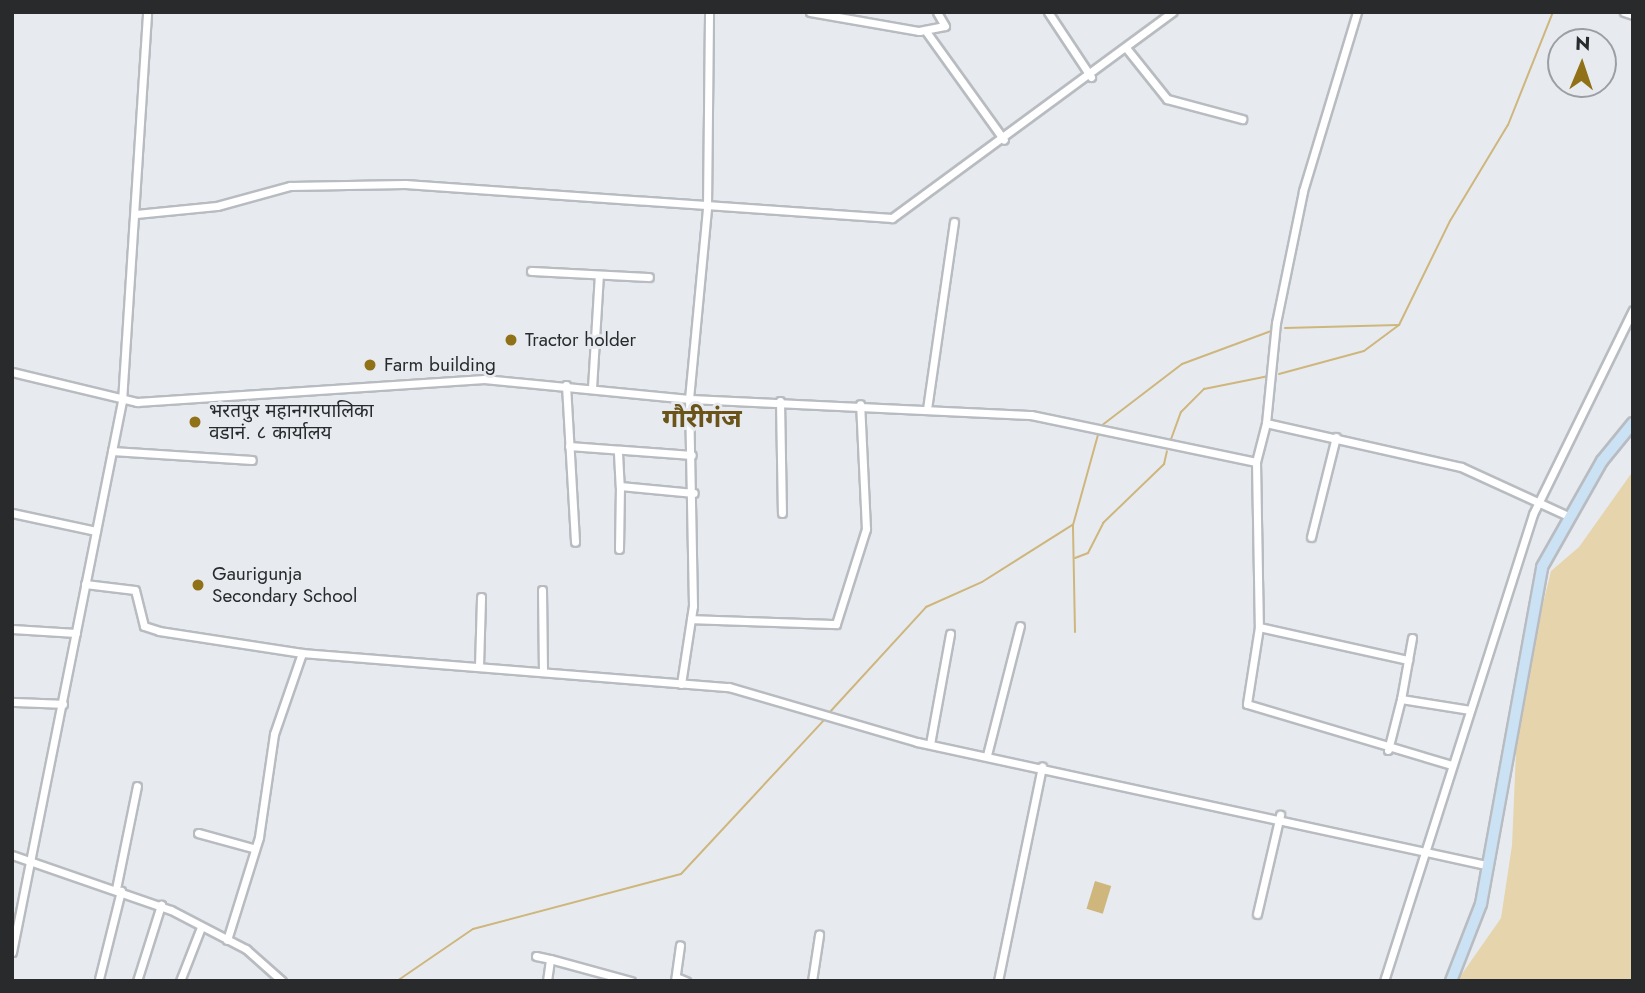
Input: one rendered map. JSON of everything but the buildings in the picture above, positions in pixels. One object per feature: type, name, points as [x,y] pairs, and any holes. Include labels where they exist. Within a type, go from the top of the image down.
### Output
[{"type":"main road","points":[[1451,981],[1472,941],[1542,567],[1570,517],[1633,423]]},
{"type":"street","points":[[12,952],[33,862],[122,401],[147,12]]},
{"type":"street","points":[[681,684],[691,619],[694,493],[689,399],[707,207],[709,12]]},
{"type":"street","points":[[810,12],[925,30],[945,26],[937,12]]},
{"type":"street","points":[[1048,12],[1091,77]]},
{"type":"street","points":[[136,214],[169,214],[290,186],[332,184],[509,190],[707,207],[891,218],[1091,77],[1172,12]]},
{"type":"street","points":[[1357,12],[1303,191],[1276,323],[1266,423],[1256,461],[1259,657],[1247,704],[1388,750],[1452,765]]},
{"type":"street","points":[[1624,12],[1633,15]]},
{"type":"street","points":[[925,30],[1004,140]]},
{"type":"street","points":[[1127,49],[1167,99],[1242,119]]},
{"type":"street","points":[[928,409],[954,222]]},
{"type":"street","points":[[531,271],[649,277]]},
{"type":"street","points":[[592,388],[599,275]]},
{"type":"street","points":[[1384,981],[1538,502],[1633,310]]},
{"type":"street","points":[[12,372],[122,401],[446,379],[566,385],[689,399],[860,404],[1053,418],[1256,461]]},
{"type":"street","points":[[566,385],[575,542]]},
{"type":"street","points":[[780,401],[782,513]]},
{"type":"street","points":[[691,619],[836,624],[866,529],[860,404]]},
{"type":"street","points":[[1266,423],[1461,467],[1570,517]]},
{"type":"street","points":[[1311,537],[1336,437]]},
{"type":"street","points":[[569,446],[618,453],[692,455]]},
{"type":"street","points":[[112,451],[251,460]]},
{"type":"street","points":[[618,453],[619,549]]},
{"type":"street","points":[[620,486],[694,493]]},
{"type":"street","points":[[12,513],[96,531]]},
{"type":"street","points":[[85,583],[135,590],[142,621],[151,629],[302,653],[729,687],[930,744],[1280,815],[1486,865]]},
{"type":"street","points":[[542,590],[543,672]]},
{"type":"street","points":[[480,666],[481,597]]},
{"type":"street","points":[[987,755],[1020,626]]},
{"type":"street","points":[[1259,626],[1408,660]]},
{"type":"street","points":[[12,629],[76,632]]},
{"type":"street","points":[[930,744],[950,634]]},
{"type":"street","points":[[1388,750],[1412,638]]},
{"type":"street","points":[[227,940],[253,848],[274,734],[302,653]]},
{"type":"street","points":[[1401,699],[1470,710]]},
{"type":"street","points":[[12,702],[64,704]]},
{"type":"street","points":[[998,981],[1042,766]]},
{"type":"street","points":[[99,979],[137,786]]},
{"type":"street","points":[[1257,914],[1280,815]]},
{"type":"street","points":[[198,833],[253,848]]},
{"type":"street","points":[[12,855],[161,905],[227,940],[282,981]]},
{"type":"street","points":[[137,981],[161,905]]},
{"type":"street","points":[[180,981],[201,928]]},
{"type":"street","points":[[812,981],[819,935]]},
{"type":"street","points":[[680,945],[675,979],[687,981]]},
{"type":"street","points":[[536,956],[632,981]]},
{"type":"street","points":[[547,981],[550,959]]},
{"type":"shaded area","points":[[1633,471],[1633,981],[1457,981],[1501,918],[1512,845],[1518,705],[1551,571],[1579,547]]},
{"type":"shaded area","points":[[1095,881],[1111,886],[1103,914],[1087,909]]},
{"type":"waterway","points":[[1279,374],[1364,351],[1399,325],[1450,221],[1508,125],[1553,12]]},
{"type":"waterway","points":[[1285,328],[1398,325]]},
{"type":"waterway","points":[[1101,426],[1182,364],[1271,331]]},
{"type":"waterway","points":[[1170,442],[1181,412],[1204,389],[1269,376]]},
{"type":"waterway","points":[[1075,632],[1073,525],[1099,431]]},
{"type":"waterway","points":[[1075,558],[1088,553],[1103,523],[1164,464],[1167,451]]},
{"type":"waterway","points":[[829,713],[926,607],[982,582],[1072,525]]},
{"type":"waterway","points":[[397,981],[473,929],[681,874],[824,720]]},
{"type":"place","name":"Tractor holder","points":[[511,340]]},
{"type":"place","name":"Farm building","points":[[370,365]]},
{"type":"place","name":"भरतपुर महानगरपालिका वडानं. ८ कार्यालय","points":[[195,422]]},
{"type":"place","name":"Gaurigunja Secondary School","points":[[198,585]]},
{"type":"district","name":"गौरीगंज","points":[[702,419]]}]
